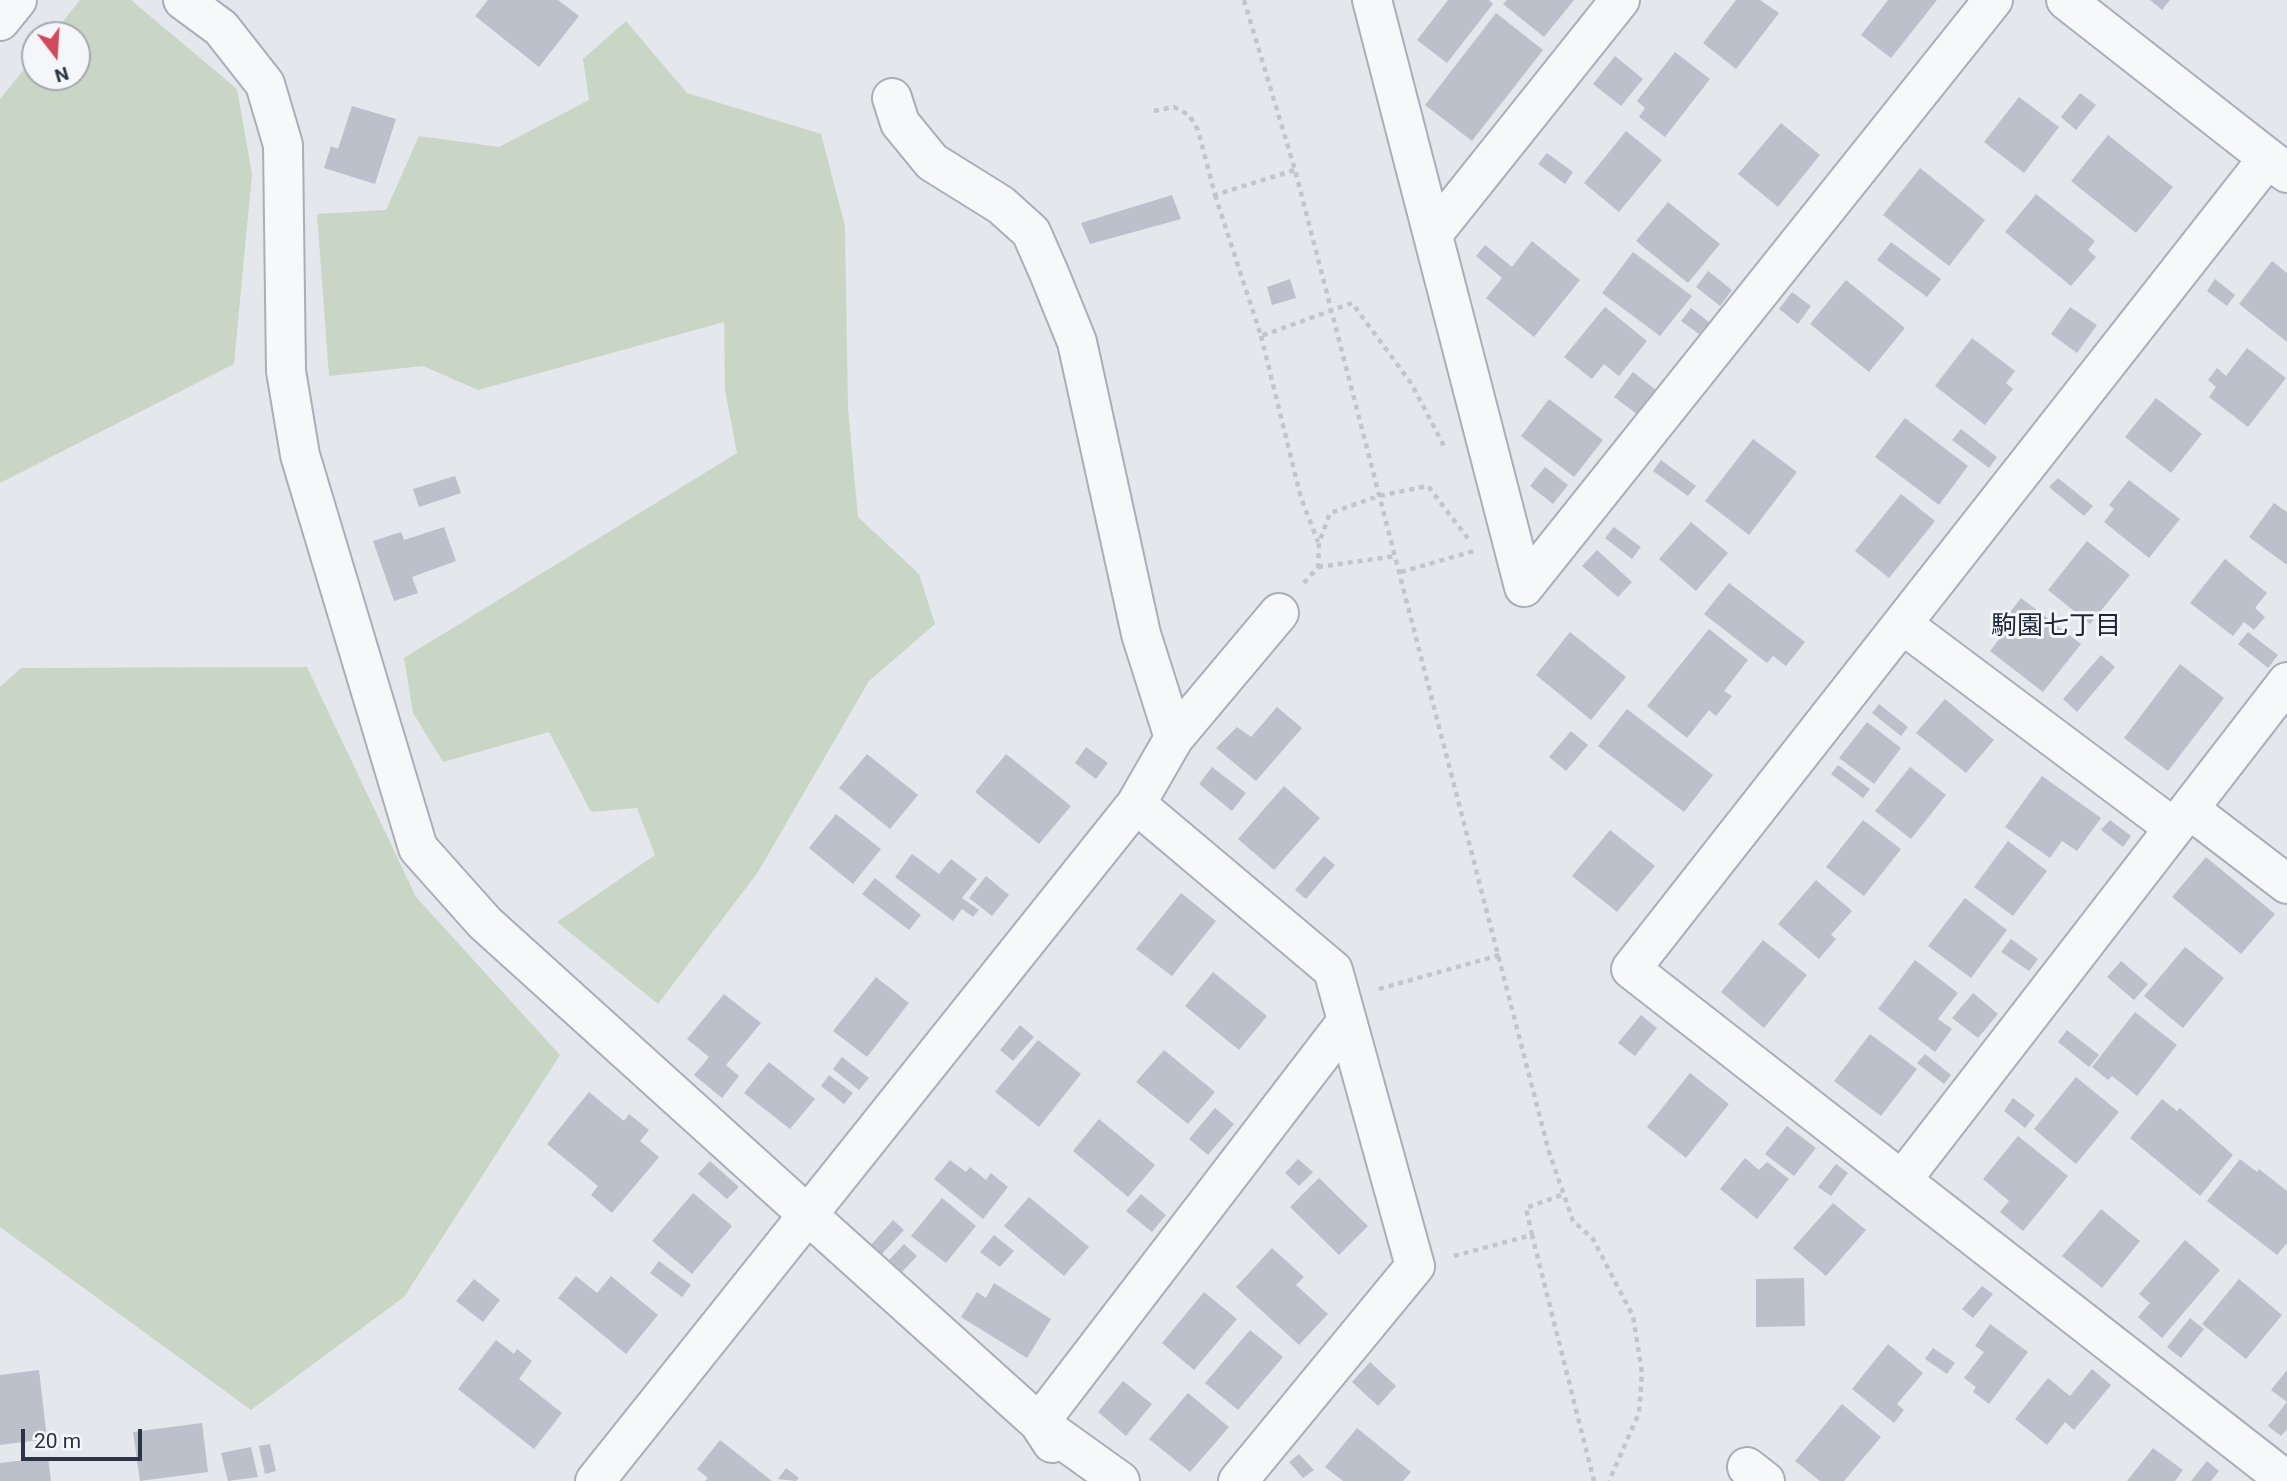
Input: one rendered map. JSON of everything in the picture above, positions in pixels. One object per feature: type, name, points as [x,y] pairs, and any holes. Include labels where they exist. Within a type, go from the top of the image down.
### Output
[{"type":"street","points":[[183,0],[221,28],[265,84],[284,145],[286,372],[300,455],[418,848],[485,923],[809,1216],[1039,1423],[1120,1481]]},
{"type":"street","points":[[1372,0],[1524,587],[1993,0]]},
{"type":"street","points":[[1433,234],[1620,0]]},
{"type":"street","points":[[2066,0],[2277,165],[1902,624],[1631,969],[2287,1481]]},
{"type":"street","points":[[892,98],[900,123],[932,162],[1001,205],[1031,232],[1077,342],[1140,634],[1174,738]]},
{"type":"street","points":[[595,1481],[1136,804],[1174,738],[1279,613]]},
{"type":"street","points":[[1902,624],[2181,819],[2287,884]]},
{"type":"street","points":[[1902,1180],[2287,682]]},
{"type":"street","points":[[1136,804],[1333,970],[1415,1266],[1238,1481]]},
{"type":"street","points":[[1039,1423],[1344,1011]]},
{"type":"street","points":[[1039,1423],[1075,1481]]},
{"type":"path","points":[[1244,0],[1295,170],[1500,955],[1535,1100],[1573,1221],[1593,1240],[1633,1316],[1640,1362],[1639,1413],[1609,1481]]},
{"type":"path","points":[[1154,111],[1174,107],[1189,115],[1198,130],[1215,195],[1261,336],[1301,498],[1319,543]]},
{"type":"path","points":[[1215,195],[1295,170]]},
{"type":"path","points":[[1261,336],[1352,303],[1411,383],[1447,453]]},
{"type":"path","points":[[1279,613],[1318,567],[1319,543],[1330,513],[1379,496],[1428,486],[1477,550]]},
{"type":"path","points":[[1470,525],[1477,550]]},
{"type":"path","points":[[1401,572],[1477,550]]},
{"type":"path","points":[[1318,567],[1396,556]]},
{"type":"path","points":[[1344,1011],[1500,955]]},
{"type":"path","points":[[1564,1194],[1526,1208],[1594,1481]]},
{"type":"path","points":[[1415,1266],[1532,1235]]},
{"type":"green space","points":[[80,0],[131,0],[237,89],[252,174],[234,364],[0,483],[0,99],[21,73],[21,91],[91,91],[91,21],[63,21]]},
{"type":"green space","points":[[626,21],[687,93],[821,134],[845,226],[848,408],[858,517],[919,574],[935,624],[869,681],[758,872],[658,1004],[557,922],[655,855],[637,808],[591,812],[549,732],[443,762],[413,713],[404,658],[737,453],[725,390],[724,322],[478,390],[423,366],[329,376],[317,214],[386,210],[419,136],[499,147],[589,100],[583,59]]},
{"type":"green space","points":[[307,667],[416,897],[560,1055],[404,1297],[251,1410],[0,1227],[0,687],[21,668]]},
{"type":"building","points":[[488,0],[558,0],[579,16],[539,67],[475,16]]},
{"type":"building","points":[[1448,0],[1489,0],[1493,4],[1447,63],[1417,40]]},
{"type":"building","points":[[1507,0],[1574,0],[1544,37],[1503,4]]},
{"type":"building","points":[[1736,0],[1760,0],[1779,13],[1736,69],[1703,43]]},
{"type":"building","points":[[1888,0],[1937,0],[1891,58],[1861,35]]},
{"type":"building","points":[[2150,0],[2170,0],[2162,10]]},
{"type":"building","points":[[1496,13],[1543,50],[1472,141],[1425,105]]},
{"type":"building","points":[[1675,52],[1710,79],[1665,137],[1639,117],[1645,108],[1637,101]]},
{"type":"building","points":[[1615,56],[1643,79],[1621,106],[1593,84]]},
{"type":"building","points":[[2080,93],[2096,105],[2076,130],[2061,117]]},
{"type":"building","points":[[2019,97],[2059,127],[2024,173],[1984,142]]},
{"type":"building","points":[[352,106],[396,119],[375,184],[324,168],[331,146],[338,149]]},
{"type":"building","points":[[1781,123],[1820,155],[1778,207],[1738,174]]},
{"type":"building","points":[[1626,131],[1662,160],[1619,212],[1584,183]]},
{"type":"building","points":[[2108,135],[2173,187],[2136,233],[2071,181]]},
{"type":"building","points":[[1547,153],[1573,172],[1565,184],[1538,164]]},
{"type":"building","points":[[1920,168],[1985,220],[1949,266],[1883,215]]},
{"type":"building","points":[[2036,194],[2095,241],[2088,250],[2096,257],[2071,286],[2005,232]]},
{"type":"building","points":[[1172,195],[1181,219],[1090,244],[1081,223]]},
{"type":"building","points":[[1668,202],[1720,244],[1688,283],[1636,241]]},
{"type":"building","points":[[1532,241],[1580,280],[1534,337],[1486,298],[1502,278],[1476,256],[1485,245],[1512,267]]},
{"type":"building","points":[[1891,242],[1941,279],[1927,297],[1877,260]]},
{"type":"building","points":[[1633,252],[1692,296],[1660,336],[1602,293]]},
{"type":"building","points":[[2272,261],[2287,273],[2287,342],[2239,304]]},
{"type":"building","points":[[1708,271],[1732,290],[1720,306],[1696,287]]},
{"type":"building","points":[[1290,279],[1296,298],[1272,305],[1267,287]]},
{"type":"building","points":[[2215,279],[2235,295],[2227,306],[2207,291]]},
{"type":"building","points":[[1846,280],[1905,328],[1869,372],[1810,324]]},
{"type":"building","points":[[1792,292],[1811,306],[1798,324],[1779,309]]},
{"type":"building","points":[[1605,307],[1647,341],[1619,376],[1604,364],[1592,379],[1564,357]]},
{"type":"building","points":[[2070,307],[2097,325],[2077,353],[2051,334]]},
{"type":"building","points":[[1691,308],[1709,322],[1699,334],[1681,321]]},
{"type":"building","points":[[1972,338],[2015,371],[2006,383],[2013,389],[1985,425],[1935,386]]},
{"type":"building","points":[[2247,348],[2286,378],[2248,427],[2209,397],[2216,387],[2208,380],[2217,368],[2226,376]]},
{"type":"building","points":[[1633,372],[1656,390],[1637,414],[1614,397]]},
{"type":"building","points":[[2156,398],[2202,434],[2171,473],[2125,437]]},
{"type":"building","points":[[1549,399],[1603,440],[1574,477],[1521,436]]},
{"type":"building","points":[[1905,418],[1968,466],[1939,505],[1875,457]]},
{"type":"building","points":[[1961,429],[1997,457],[1989,468],[1952,440]]},
{"type":"building","points":[[1753,439],[1797,472],[1749,535],[1705,501]]},
{"type":"building","points":[[1661,460],[1696,486],[1688,496],[1653,471]]},
{"type":"building","points":[[1545,467],[1568,485],[1553,504],[1530,486]]},
{"type":"building","points":[[455,476],[461,493],[419,507],[413,489]]},
{"type":"building","points":[[2058,478],[2093,506],[2084,516],[2049,487]]},
{"type":"building","points":[[2129,480],[2180,519],[2149,558],[2104,522],[2114,509],[2109,505]]},
{"type":"building","points":[[1901,494],[1935,521],[1889,578],[1855,551]]},
{"type":"building","points":[[2274,503],[2287,512],[2287,565],[2249,537]]},
{"type":"building","points":[[1691,522],[1728,553],[1696,591],[1659,559]]},
{"type":"building","points":[[444,527],[456,561],[412,577],[418,593],[394,601],[373,541],[401,532],[404,540]]},
{"type":"building","points":[[1614,527],[1641,547],[1632,559],[1605,538]]},
{"type":"building","points":[[2087,541],[2130,575],[2090,624],[2048,590]]},
{"type":"building","points":[[1597,550],[1632,582],[1618,597],[1582,566]]},
{"type":"building","points":[[2225,559],[2267,593],[2255,608],[2265,617],[2254,630],[2244,622],[2233,636],[2190,603]]},
{"type":"building","points":[[1729,583],[1805,642],[1786,666],[1773,656],[1767,663],[1704,614]]},
{"type":"building","points":[[2021,598],[2081,644],[2043,692],[1990,651],[2007,629],[2001,624]]},
{"type":"building","points":[[1709,629],[1748,660],[1724,691],[1732,696],[1716,716],[1709,710],[1687,738],[1647,706]]},
{"type":"building","points":[[1570,632],[1626,677],[1591,720],[1536,675]]},
{"type":"building","points":[[2248,632],[2278,655],[2268,668],[2238,644]]},
{"type":"building","points":[[2101,655],[2115,667],[2077,712],[2063,699]]},
{"type":"building","points":[[2180,664],[2224,698],[2168,771],[2124,738]]},
{"type":"building","points":[[1945,699],[1994,740],[1966,773],[1916,733]]},
{"type":"building","points":[[1879,704],[1908,727],[1901,736],[1872,713]]},
{"type":"building","points":[[1277,707],[1302,728],[1256,781],[1216,748],[1237,727],[1251,737]]},
{"type":"building","points":[[1627,709],[1713,775],[1684,812],[1598,746]]},
{"type":"building","points":[[1867,722],[1901,748],[1874,784],[1839,758]]},
{"type":"building","points":[[1571,731],[1588,745],[1566,771],[1549,757]]},
{"type":"building","points":[[1086,747],[1108,763],[1096,779],[1075,763]]},
{"type":"building","points":[[867,754],[918,795],[890,829],[839,788]]},
{"type":"building","points":[[1006,754],[1071,806],[1039,844],[975,792]]},
{"type":"building","points":[[1838,765],[1870,789],[1863,798],[1831,774]]},
{"type":"building","points":[[1212,767],[1246,793],[1232,811],[1199,784]]},
{"type":"building","points":[[1910,767],[1946,795],[1911,839],[1875,811]]},
{"type":"building","points":[[2042,776],[2101,818],[2077,851],[2062,841],[2050,858],[2005,827]]},
{"type":"building","points":[[1284,786],[1320,818],[1274,870],[1238,839]]},
{"type":"building","points":[[836,814],[881,849],[853,884],[809,848]]},
{"type":"building","points":[[1863,820],[1901,849],[1864,896],[1826,867]]},
{"type":"building","points":[[2110,820],[2131,836],[2123,847],[2101,830]]},
{"type":"building","points":[[1610,830],[1655,866],[1617,912],[1572,876]]},
{"type":"building","points":[[2008,841],[2047,871],[2013,916],[1974,887]]},
{"type":"building","points":[[912,854],[939,874],[951,859],[977,879],[962,898],[979,910],[973,917],[962,909],[953,921],[895,877]]},
{"type":"building","points":[[1324,856],[1335,865],[1306,899],[1295,890]]},
{"type":"building","points":[[2206,857],[2275,914],[2241,954],[2172,897]]},
{"type":"building","points":[[986,876],[1009,895],[992,916],[969,898]]},
{"type":"building","points":[[875,878],[921,915],[909,930],[862,894]]},
{"type":"building","points":[[1816,880],[1852,911],[1831,935],[1836,939],[1819,959],[1778,924]]},
{"type":"building","points":[[1181,893],[1216,921],[1172,976],[1136,949]]},
{"type":"building","points":[[1965,898],[2007,930],[1971,978],[1928,946]]},
{"type":"building","points":[[2011,939],[2038,959],[2029,971],[2001,952]]},
{"type":"building","points":[[1763,940],[1807,975],[1764,1028],[1721,992]]},
{"type":"building","points":[[2185,947],[2224,978],[2183,1028],[2144,996]]},
{"type":"building","points":[[1915,960],[1958,993],[1938,1019],[1952,1029],[1935,1052],[1878,1009]]},
{"type":"building","points":[[2121,961],[2148,984],[2134,1000],[2107,977]]},
{"type":"building","points":[[1213,972],[1267,1016],[1239,1050],[1185,1006]]},
{"type":"building","points":[[876,977],[909,1003],[867,1057],[833,1031]]},
{"type":"building","points":[[1973,993],[1998,1014],[1978,1038],[1952,1018]]},
{"type":"building","points":[[724,994],[761,1023],[726,1065],[739,1076],[722,1098],[694,1075],[709,1057],[687,1039]]},
{"type":"building","points":[[2135,1012],[2177,1045],[2137,1096],[2112,1076],[2108,1080],[2092,1067]]},
{"type":"building","points":[[1641,1015],[1657,1028],[1635,1056],[1618,1043]]},
{"type":"building","points":[[1020,1025],[1034,1037],[1013,1061],[1000,1050]]},
{"type":"building","points":[[2067,1030],[2099,1055],[2089,1067],[2058,1042]]},
{"type":"building","points":[[1870,1034],[1917,1069],[1881,1116],[1834,1081]]},
{"type":"building","points":[[1038,1040],[1081,1074],[1039,1127],[995,1092]]},
{"type":"building","points":[[1164,1050],[1215,1092],[1188,1124],[1136,1082]]},
{"type":"building","points":[[1925,1054],[1951,1075],[1944,1084],[1917,1063]]},
{"type":"building","points":[[842,1057],[869,1078],[859,1090],[833,1069]]},
{"type":"building","points":[[769,1062],[815,1099],[790,1129],[744,1093]]},
{"type":"building","points":[[1690,1073],[1729,1104],[1686,1158],[1647,1127]]},
{"type":"building","points":[[829,1075],[853,1093],[844,1104],[821,1086]]},
{"type":"building","points":[[2076,1077],[2119,1112],[2076,1164],[2034,1129]]},
{"type":"building","points":[[589,1092],[624,1121],[629,1114],[649,1130],[640,1141],[659,1157],[612,1213],[591,1195],[598,1186],[547,1144]]},
{"type":"building","points":[[2013,1098],[2035,1115],[2025,1128],[2004,1111]]},
{"type":"building","points":[[2162,1099],[2177,1111],[2180,1108],[2233,1155],[2200,1196],[2130,1138]]},
{"type":"building","points":[[1215,1108],[1234,1124],[1208,1155],[1189,1139]]},
{"type":"building","points":[[1099,1119],[1155,1165],[1128,1197],[1073,1151]]},
{"type":"building","points":[[1787,1126],[1816,1148],[1794,1176],[1765,1154]]},
{"type":"building","points":[[2018,1136],[2068,1176],[2023,1231],[2000,1212],[2009,1201],[1983,1179]]},
{"type":"building","points":[[1745,1158],[1759,1170],[1767,1162],[1789,1179],[1757,1219],[1720,1189]]},
{"type":"building","points":[[1298,1159],[1313,1172],[1299,1186],[1285,1173]]},
{"type":"building","points":[[2240,1159],[2257,1172],[2259,1169],[2287,1191],[2287,1243],[2277,1255],[2207,1201]]},
{"type":"building","points":[[950,1160],[966,1172],[970,1167],[986,1180],[991,1173],[1008,1187],[983,1219],[934,1179]]},
{"type":"building","points":[[710,1161],[739,1187],[727,1199],[698,1174]]},
{"type":"building","points":[[1836,1164],[1848,1173],[1831,1196],[1818,1187]]},
{"type":"building","points":[[1319,1178],[1368,1226],[1339,1255],[1290,1207]]},
{"type":"building","points":[[693,1193],[732,1226],[692,1274],[652,1241]]},
{"type":"building","points":[[1141,1194],[1166,1215],[1152,1232],[1126,1211]]},
{"type":"building","points":[[1029,1197],[1089,1247],[1064,1276],[1004,1226]]},
{"type":"building","points":[[942,1198],[976,1226],[946,1263],[911,1236]]},
{"type":"building","points":[[1833,1203],[1866,1230],[1826,1276],[1793,1248]]},
{"type":"building","points":[[2101,1209],[2140,1241],[2102,1288],[2062,1256]]},
{"type":"building","points":[[893,1220],[904,1230],[881,1255],[870,1246]]},
{"type":"building","points":[[994,1235],[1014,1251],[1000,1267],[980,1252]]},
{"type":"building","points":[[2185,1240],[2220,1270],[2162,1338],[2138,1317],[2150,1303],[2139,1294]]},
{"type":"building","points":[[904,1244],[917,1256],[902,1272],[889,1260]]},
{"type":"building","points":[[1272,1248],[1304,1277],[1296,1285],[1328,1314],[1299,1345],[1236,1287]]},
{"type":"building","points":[[659,1261],[691,1285],[682,1297],[650,1273]]},
{"type":"building","points":[[576,1276],[597,1293],[611,1276],[658,1315],[626,1354],[558,1298]]},
{"type":"building","points":[[1804,1278],[1805,1326],[1756,1327],[1756,1279]]},
{"type":"building","points":[[474,1279],[500,1300],[483,1322],[456,1301]]},
{"type":"building","points":[[2239,1279],[2282,1315],[2246,1359],[2202,1324]]},
{"type":"building","points":[[994,1283],[1051,1319],[1027,1358],[961,1317],[977,1292],[986,1298]]},
{"type":"building","points":[[1982,1286],[1993,1294],[1973,1318],[1962,1309]]},
{"type":"building","points":[[1204,1292],[1237,1319],[1194,1370],[1162,1343]]},
{"type":"building","points":[[2190,1318],[2204,1329],[2181,1358],[2167,1347]]},
{"type":"building","points":[[1990,1324],[2028,1352],[1989,1404],[1973,1392],[1976,1387],[1964,1378],[1984,1352],[1975,1346]]},
{"type":"building","points":[[1250,1330],[1283,1357],[1238,1410],[1205,1383]]},
{"type":"building","points":[[496,1340],[514,1354],[517,1349],[532,1361],[519,1379],[562,1413],[534,1449],[458,1389]]},
{"type":"building","points":[[1888,1344],[1923,1373],[1897,1404],[1904,1410],[1894,1423],[1852,1389]]},
{"type":"building","points":[[1933,1348],[1955,1363],[1947,1374],[1925,1359]]},
{"type":"building","points":[[1370,1362],[1396,1386],[1378,1406],[1352,1382]]},
{"type":"building","points":[[2092,1369],[2111,1385],[2074,1430],[2065,1422],[2047,1445],[2015,1419],[2048,1378],[2070,1396]]},
{"type":"building","points":[[39,1370],[47,1439],[0,1445],[0,1375]]},
{"type":"building","points":[[2287,1370],[2287,1402],[2271,1390]]},
{"type":"building","points":[[1123,1381],[1152,1404],[1126,1436],[1098,1412]]},
{"type":"building","points":[[1188,1393],[1229,1427],[1190,1472],[1149,1439]]},
{"type":"building","points":[[2287,1402],[2287,1429],[2281,1436],[2268,1426]]},
{"type":"building","points":[[1842,1404],[1881,1437],[1844,1481],[1820,1481],[1795,1461]]},
{"type":"building","points":[[202,1423],[208,1472],[140,1481],[133,1432]]},
{"type":"building","points":[[1357,1428],[1411,1472],[1403,1481],[1343,1481],[1325,1467]]},
{"type":"building","points":[[720,1440],[772,1481],[705,1481],[708,1478],[697,1469]]},
{"type":"building","points":[[270,1444],[276,1471],[265,1474],[259,1446]]},
{"type":"building","points":[[251,1447],[258,1477],[228,1481],[221,1453]]},
{"type":"building","points":[[2153,1448],[2183,1470],[2175,1481],[2127,1481]]},
{"type":"building","points":[[1299,1454],[1314,1470],[1303,1478],[1289,1462]]},
{"type":"building","points":[[48,1457],[51,1481],[0,1481],[0,1463]]},
{"type":"building","points":[[2207,1461],[2219,1471],[2211,1481],[2191,1481]]},
{"type":"building","points":[[786,1468],[799,1478],[796,1481],[778,1479]]},
{"type":"district","name":"駒園七丁目","points":[[2056,627]]}]
